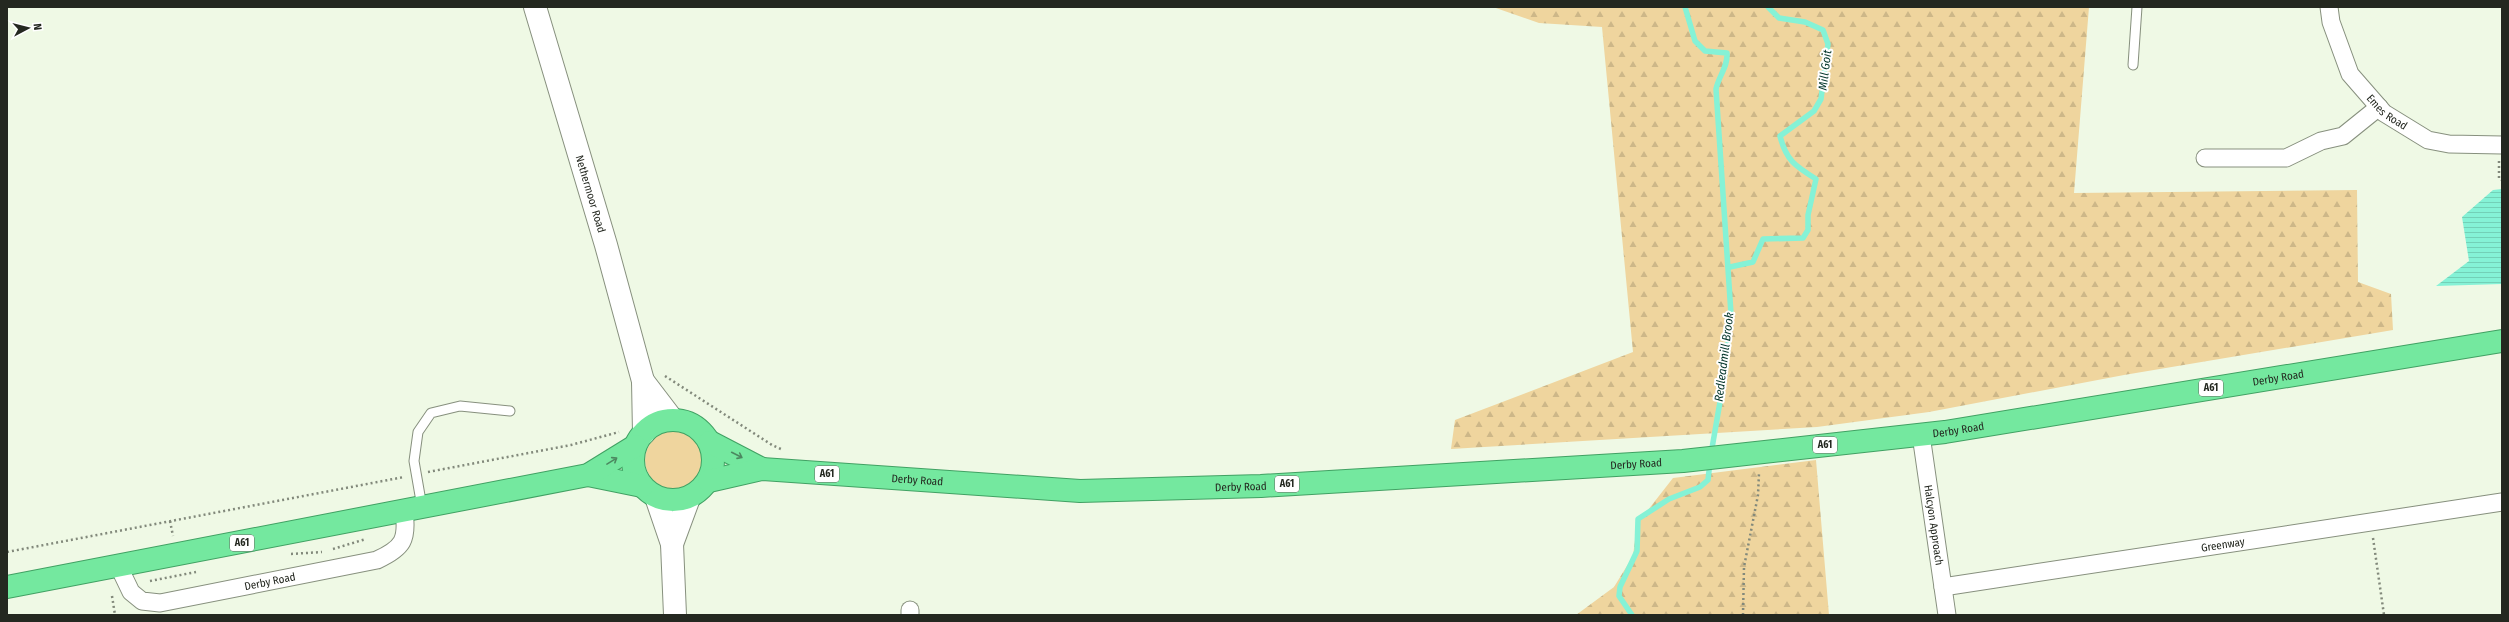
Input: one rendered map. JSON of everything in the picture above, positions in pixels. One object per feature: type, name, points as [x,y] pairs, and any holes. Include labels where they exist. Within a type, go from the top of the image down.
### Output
[{"type":"highway","name":"Derby Road","points":[[709,481],[762,469],[1080,491],[1261,486],[1683,460],[1921,435],[2502,341]]},
{"type":"highway","points":[[672,419],[688,422],[701,430],[710,442],[714,455],[713,469],[709,481],[700,491],[689,498],[678,501],[649,492],[634,467],[634,436],[662,421],[672,419]]},
{"type":"highway","name":"A61","points":[[588,475],[634,436]]},
{"type":"highway","name":"Derby Road","points":[[710,442],[762,469]]},
{"type":"highway","name":"A61","points":[[7,587],[119,567],[588,475],[649,492]]},
{"type":"street","name":"Nethermoor Road","points":[[535,7],[606,245],[652,377],[672,419]]},
{"type":"street","name":"Emes Road","points":[[2329,7],[2331,22],[2350,74],[2384,112],[2428,140],[2449,144],[2502,145]]},
{"type":"street","points":[[2205,158],[2286,158],[2321,141],[2344,136],[2379,107]]},
{"type":"street","name":"Nethermoor Road","points":[[634,436],[652,377]]},
{"type":"street","name":"Halcyon Approach","points":[[1921,435],[1947,615]]},
{"type":"street","points":[[649,492],[672,544],[675,615]]},
{"type":"street","points":[[672,544],[689,498]]},
{"type":"street","name":"Greenway","points":[[1943,587],[2371,524],[2502,502]]},
{"type":"street","name":"Derby Road","points":[[119,567],[131,592],[142,601],[160,603],[192,598],[377,560],[395,552],[405,539],[406,526],[413,509]]},
{"type":"lane","points":[[2132,65],[2137,7]]},
{"type":"lane","points":[[413,509],[416,474],[414,461],[418,432],[431,413],[460,406],[510,411]]},
{"type":"path","points":[[652,377],[772,445],[790,452]]},
{"type":"path","points":[[7,552],[571,445],[634,436]]},
{"type":"path","points":[[1743,615],[1744,567],[1758,495],[1760,452]]},
{"type":"path","points":[[2371,524],[2384,615]]},
{"type":"green space","points":[[1493,7],[2089,7],[2074,193],[2357,190],[2358,282],[2391,294],[2393,330],[2124,375],[1929,412],[1817,427],[1451,449],[1455,420],[1633,352],[1602,27],[1539,23]]},
{"type":"green space","points":[[668,431],[680,431],[695,439],[703,454],[703,466],[695,481],[680,489],[668,489],[653,481],[645,466],[645,454],[653,439]]},
{"type":"green space","points":[[1816,460],[1829,615],[1576,615],[1614,587],[1633,556],[1637,524],[1673,478]]},
{"type":"water","points":[[2502,189],[2502,284],[2436,286],[2469,261],[2462,217],[2493,190]]},
{"type":"waterway","name":"Redleadmill Brook","points":[[1685,7],[1695,41],[1705,51],[1727,53],[1725,67],[1716,89],[1731,314],[1725,373],[1711,454]]},
{"type":"waterway","name":"Mill Goit","points":[[1730,267],[1753,262],[1763,239],[1803,238],[1808,230],[1808,215],[1816,179],[1792,162],[1785,151],[1780,136],[1814,111],[1821,99],[1828,44],[1823,30],[1805,22],[1779,18],[1768,7]]},
{"type":"waterway","name":"Redleadmill Brook","points":[[1632,615],[1619,596],[1620,587],[1637,551],[1638,519],[1669,499],[1700,487],[1708,480],[1710,462]]}]
